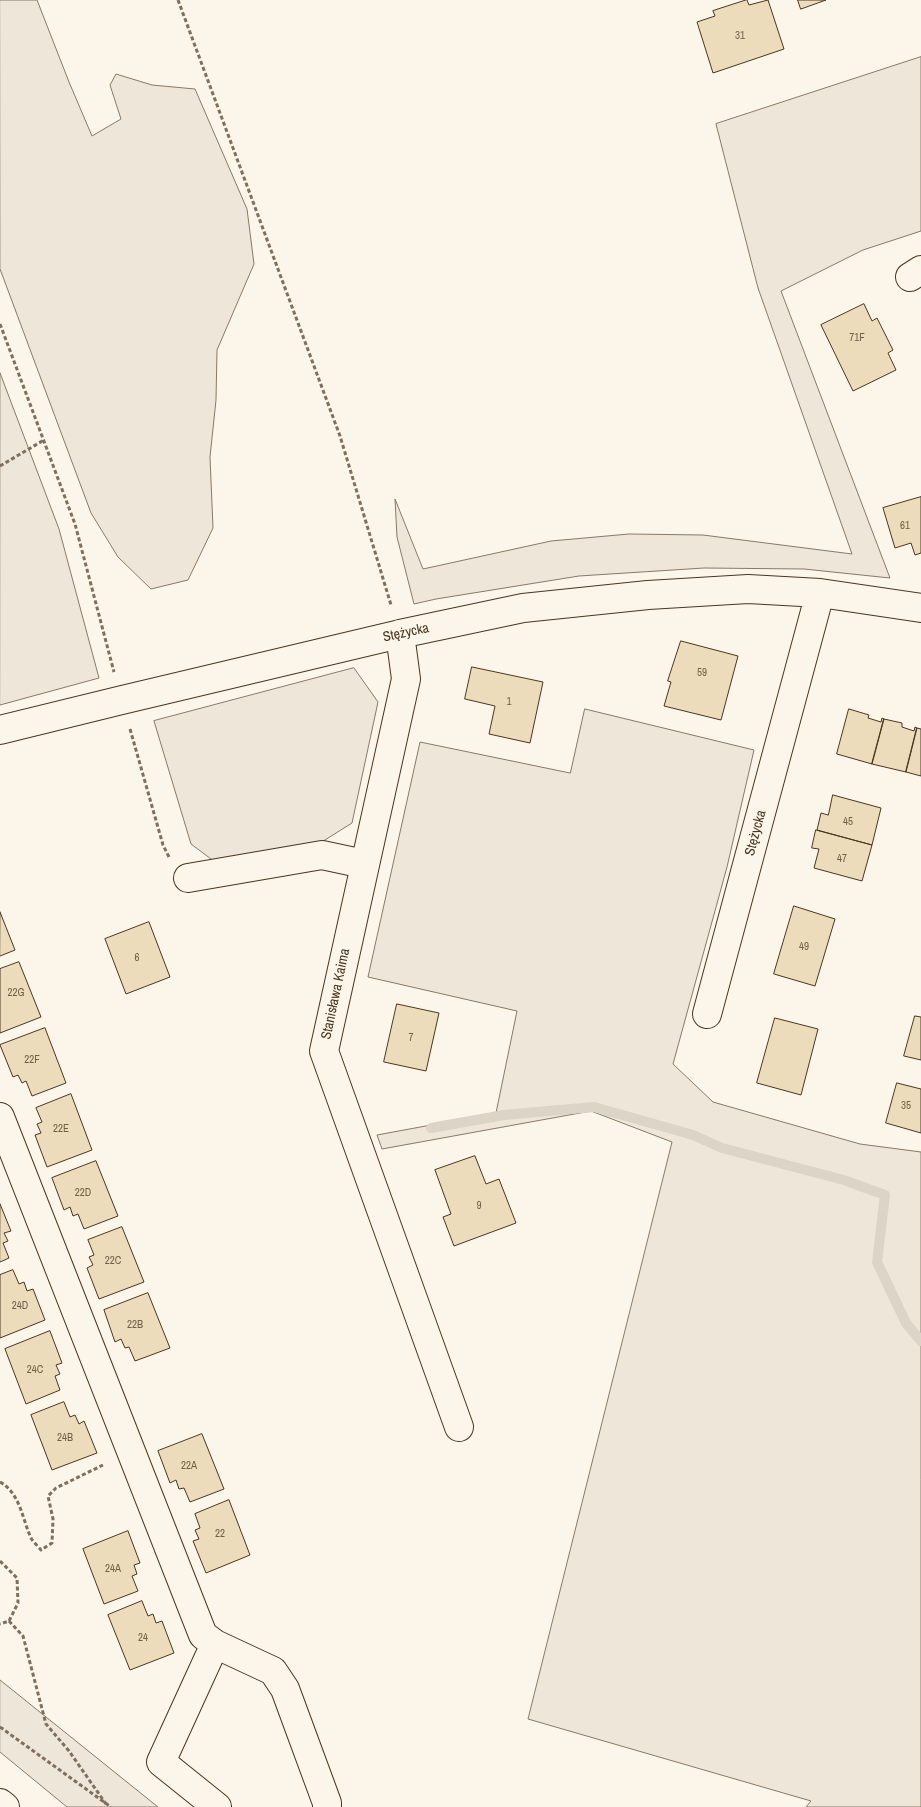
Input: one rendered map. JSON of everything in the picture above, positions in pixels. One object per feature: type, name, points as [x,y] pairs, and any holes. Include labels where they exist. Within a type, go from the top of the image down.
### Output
[{"type":"street","name":"Stężycka","points":[[0,730],[400,634],[523,608],[648,595],[748,590],[820,594],[921,608]]},
{"type":"street","name":"Stężycka","points":[[707,1014],[820,594]]},
{"type":"street","name":"Stanisława Kaima","points":[[400,634],[406,679],[324,1051],[459,1427]]},
{"type":"street","points":[[188,878],[322,855],[364,864]]},
{"type":"street","points":[[0,1117],[203,1635],[215,1644],[273,1671],[286,1689],[327,1803],[326,1807]]},
{"type":"street","points":[[215,1644],[161,1762],[217,1807]]},
{"type":"street","points":[[0,1803],[5,1807]]},
{"type":"path","points":[[178,0],[340,436],[400,634]]},
{"type":"path","points":[[0,324],[75,524],[163,845],[172,863],[188,878]]},
{"type":"path","points":[[0,466],[44,440]]},
{"type":"path","points":[[0,1482],[7,1485],[19,1504],[32,1539],[41,1550],[52,1543],[53,1519],[48,1496],[56,1488],[131,1452]]},
{"type":"path","points":[[0,1561],[17,1578],[18,1602],[9,1621],[0,1624]]},
{"type":"path","points":[[9,1621],[23,1636],[46,1724],[69,1750],[106,1804]]},
{"type":"path","points":[[0,1727],[111,1807]]},
{"type":"shaded area","points":[[0,0],[37,0],[92,136],[121,119],[110,85],[116,74],[152,85],[195,89],[247,209],[254,264],[217,350],[216,400],[210,457],[213,528],[188,580],[151,589],[118,557],[91,513],[0,269]]},
{"type":"shaded area","points":[[921,57],[921,231],[863,250],[781,291],[890,578],[804,569],[704,568],[579,576],[414,604],[397,537],[395,499],[423,569],[551,541],[629,534],[703,535],[852,554],[758,288],[716,124]]},
{"type":"shaded area","points":[[0,373],[59,529],[99,678],[0,705]]},
{"type":"shaded area","points":[[354,668],[378,702],[352,823],[317,845],[215,862],[191,844],[154,721]]},
{"type":"shaded area","points":[[585,709],[754,750],[727,867],[673,1064],[713,1102],[860,1144],[921,1152],[921,1807],[806,1807],[811,1801],[528,1719],[672,1142],[591,1111],[382,1149],[377,1135],[496,1113],[517,1011],[368,977],[420,742],[570,773]]},
{"type":"shaded area","points":[[0,1680],[158,1807],[67,1807],[0,1752]]},
{"type":"building","points":[[747,0],[749,5],[768,0],[784,49],[713,73],[697,22],[715,16],[713,11]]},
{"type":"building","points":[[798,0],[826,0],[801,9]]},
{"type":"building","points":[[864,304],[872,321],[877,318],[893,350],[888,353],[896,370],[853,391],[821,325]]},
{"type":"building","points":[[921,497],[921,553],[915,555],[911,543],[895,548],[883,508]]},
{"type":"building","points":[[681,641],[738,656],[721,720],[664,706],[671,682],[668,681]]},
{"type":"building","points":[[472,667],[543,682],[530,743],[489,734],[495,706],[465,699]]},
{"type":"building","points":[[849,709],[869,715],[868,718],[881,722],[882,718],[884,719],[872,764],[837,754]]},
{"type":"building","points":[[884,719],[902,723],[902,727],[914,731],[915,727],[917,728],[906,772],[872,764]]},
{"type":"building","points":[[917,728],[921,729],[921,776],[906,772]]},
{"type":"building","points":[[833,795],[881,808],[872,845],[817,830],[821,813],[828,815]]},
{"type":"building","points":[[816,830],[872,845],[862,881],[814,868],[819,849],[812,848]]},
{"type":"building","points":[[794,906],[835,919],[815,986],[774,974]]},
{"type":"building","points":[[0,912],[15,950],[0,956]]},
{"type":"building","points":[[149,922],[170,977],[126,994],[105,939]]},
{"type":"building","points":[[19,962],[41,1017],[0,1033],[0,969]]},
{"type":"building","points":[[397,1004],[439,1013],[426,1071],[384,1062]]},
{"type":"building","points":[[915,1016],[921,1017],[921,1060],[904,1056]]},
{"type":"building","points":[[775,1018],[818,1029],[801,1095],[757,1083]]},
{"type":"building","points":[[45,1028],[66,1083],[32,1096],[26,1081],[22,1083],[18,1075],[13,1077],[0,1045]]},
{"type":"building","points":[[897,1083],[921,1089],[921,1133],[886,1123]]},
{"type":"building","points":[[71,1094],[92,1150],[47,1167],[35,1135],[41,1133],[37,1124],[42,1122],[36,1108]]},
{"type":"building","points":[[475,1156],[486,1184],[499,1179],[516,1223],[454,1246],[443,1217],[451,1214],[435,1170]]},
{"type":"building","points":[[96,1161],[118,1216],[84,1229],[78,1214],[73,1216],[70,1207],[64,1210],[52,1178]]},
{"type":"building","points":[[0,1204],[11,1231],[4,1233],[8,1241],[3,1243],[9,1258],[0,1262]]},
{"type":"building","points":[[122,1227],[144,1282],[99,1299],[87,1268],[93,1265],[89,1257],[94,1255],[88,1240]]},
{"type":"building","points":[[13,1270],[19,1284],[24,1282],[27,1291],[33,1289],[45,1320],[0,1338],[0,1275]]},
{"type":"building","points":[[148,1293],[170,1348],[135,1361],[129,1347],[125,1348],[121,1339],[115,1342],[104,1310]]},
{"type":"building","points":[[50,1331],[62,1363],[56,1365],[60,1374],[55,1376],[60,1390],[26,1404],[5,1349]]},
{"type":"building","points":[[64,1402],[70,1417],[75,1415],[79,1424],[84,1421],[97,1453],[52,1470],[31,1415]]},
{"type":"building","points":[[202,1434],[224,1489],[190,1502],[184,1488],[179,1489],[176,1480],[170,1483],[158,1451]]},
{"type":"building","points":[[229,1500],[250,1555],[206,1573],[193,1541],[199,1539],[195,1530],[200,1528],[195,1514]]},
{"type":"building","points":[[128,1531],[140,1563],[134,1565],[137,1574],[132,1576],[138,1591],[104,1604],[83,1549]]},
{"type":"building","points":[[142,1601],[148,1616],[153,1614],[156,1623],[162,1621],[174,1653],[130,1670],[108,1615]]},
{"type":"waterway","points":[[431,1128],[504,1115],[594,1107],[693,1135],[722,1148],[844,1180],[885,1195],[877,1262],[906,1323],[921,1341]]}]
